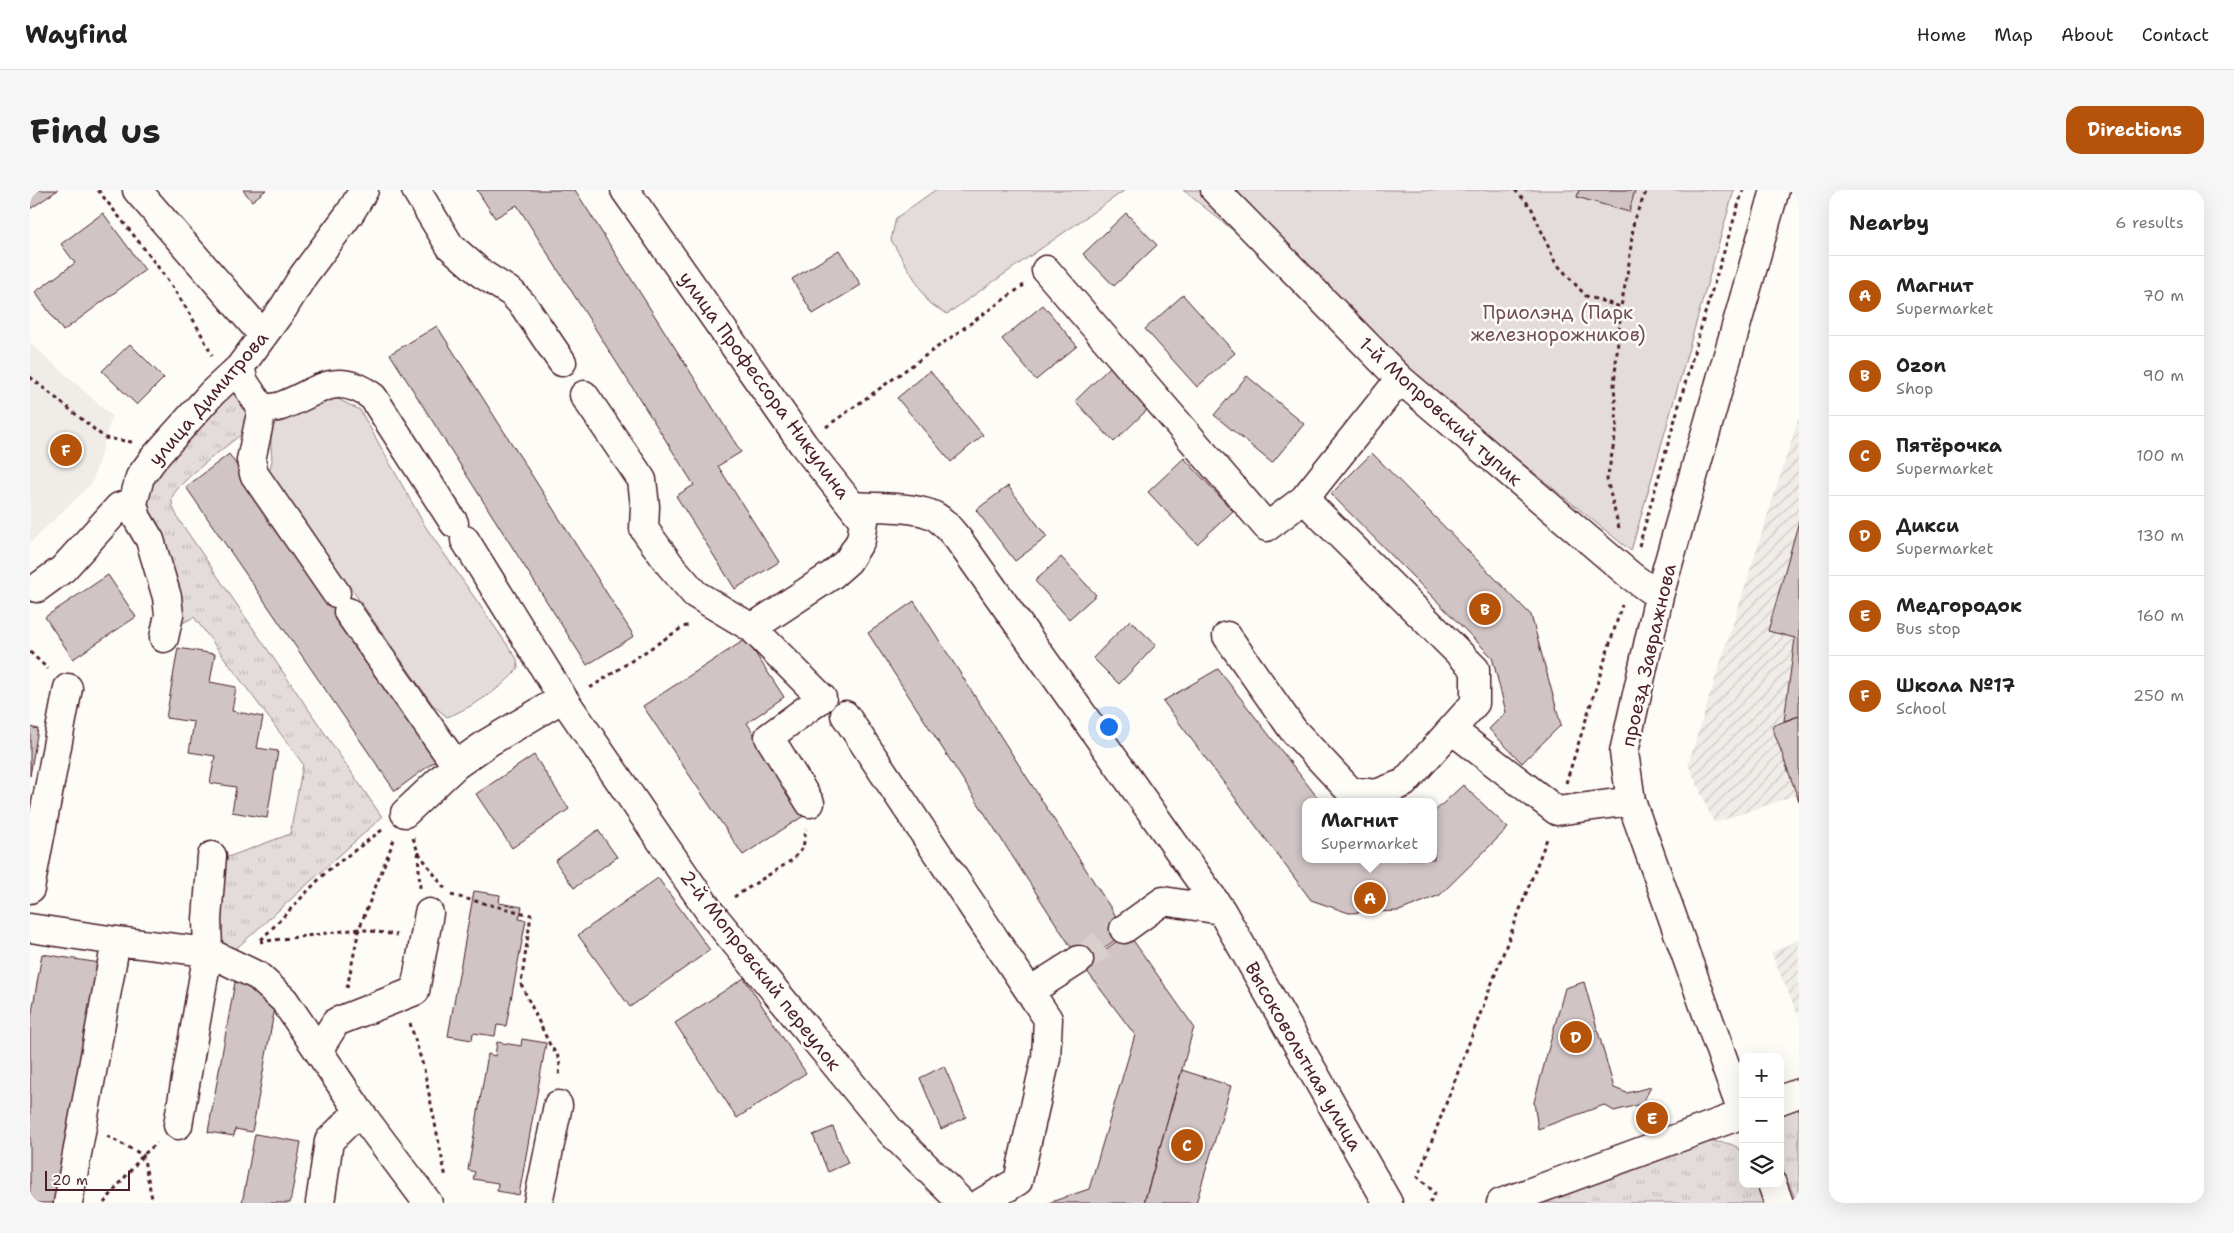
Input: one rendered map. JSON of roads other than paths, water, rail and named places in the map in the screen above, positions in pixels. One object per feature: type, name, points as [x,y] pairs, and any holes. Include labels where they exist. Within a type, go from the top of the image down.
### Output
[{"type":"street","points":[[136,190],[263,335]]},
{"type":"street","name":"улица Димитрова","points":[[133,502],[140,477],[154,458],[232,374],[263,335],[303,276],[350,213],[364,190]]},
{"type":"street","points":[[416,190],[450,246],[482,274],[512,293],[524,306],[562,362]]},
{"type":"street","name":"улица Профессора Никулина","points":[[626,190],[803,444],[853,506],[910,510],[931,514],[947,525],[1221,910]]},
{"type":"street","name":"1-й Мопровский тупик","points":[[1215,190],[1400,379],[1631,576],[1659,596]]},
{"type":"street","name":"проезд Завражнова","points":[[1739,1103],[1630,801],[1624,752],[1659,596],[1775,190]]},
{"type":"street","points":[[1046,270],[1267,527],[1304,499],[1400,379]]},
{"type":"street","points":[[232,374],[244,382],[262,409],[251,460],[254,474],[456,765]]},
{"type":"street","name":"2-й Мопровский переулок","points":[[262,409],[279,407],[308,392],[340,383],[359,387],[373,397],[460,531],[565,700],[710,912],[892,1132],[962,1203]]},
{"type":"street","points":[[584,395],[642,480],[645,506],[644,529],[670,565],[695,594],[752,628],[822,698],[769,737],[810,803]]},
{"type":"street","points":[[1227,636],[1293,730],[1350,791],[1376,794],[1404,783],[1475,703],[1475,669],[1304,499]]},
{"type":"street","points":[[37,588],[63,569],[119,507],[133,502],[138,518],[150,540],[167,597],[169,615],[164,638]]},
{"type":"street","points":[[752,628],[832,576],[848,561],[861,540],[864,521],[853,506]]},
{"type":"street","points":[[30,889],[68,688]]},
{"type":"street","points":[[405,813],[456,765],[489,742],[565,700]]},
{"type":"street","points":[[845,715],[1048,1019],[1046,1058],[1018,1181],[981,1203]]},
{"type":"street","points":[[1452,730],[1557,811],[1630,801]]},
{"type":"street","points":[[178,1124],[208,952],[207,919],[212,856]]},
{"type":"street","points":[[1124,929],[1163,901],[1221,910]]},
{"type":"street","name":"Высоковольтная улица","points":[[1221,910],[1388,1203]]},
{"type":"street","points":[[319,1049],[336,1022],[415,991],[428,913]]},
{"type":"street","points":[[30,928],[208,952],[258,976],[284,1000],[319,1049],[359,1111],[428,1203]]},
{"type":"street","points":[[68,1203],[116,941]]},
{"type":"street","points":[[1030,991],[1079,960]]},
{"type":"street","points":[[1784,1099],[1799,1093]]},
{"type":"street","points":[[538,1203],[558,1105]]},
{"type":"street","points":[[320,1203],[329,1140],[359,1111]]},
{"type":"street","points":[[1501,1203],[1739,1115]]},
{"type":"street","points":[[1774,1188],[1780,1203]]},
{"type":"tunnel","points":[[1079,960],[1124,929]]},
{"type":"place","name":"Школа №17","points":[[66,450]]},
{"type":"place","name":"Ozon","points":[[1485,609]]},
{"type":"place","name":"Магнит","points":[[1370,898]]},
{"type":"place","name":"Дикси","points":[[1576,1037]]},
{"type":"place","name":"Медгородок","points":[[1652,1118]]},
{"type":"place","name":"Пятёрочка","points":[[1187,1145]]},
{"type":"park label","name":"Приолэнд (Парк железнорожников)","points":[[1558,323]]}]
